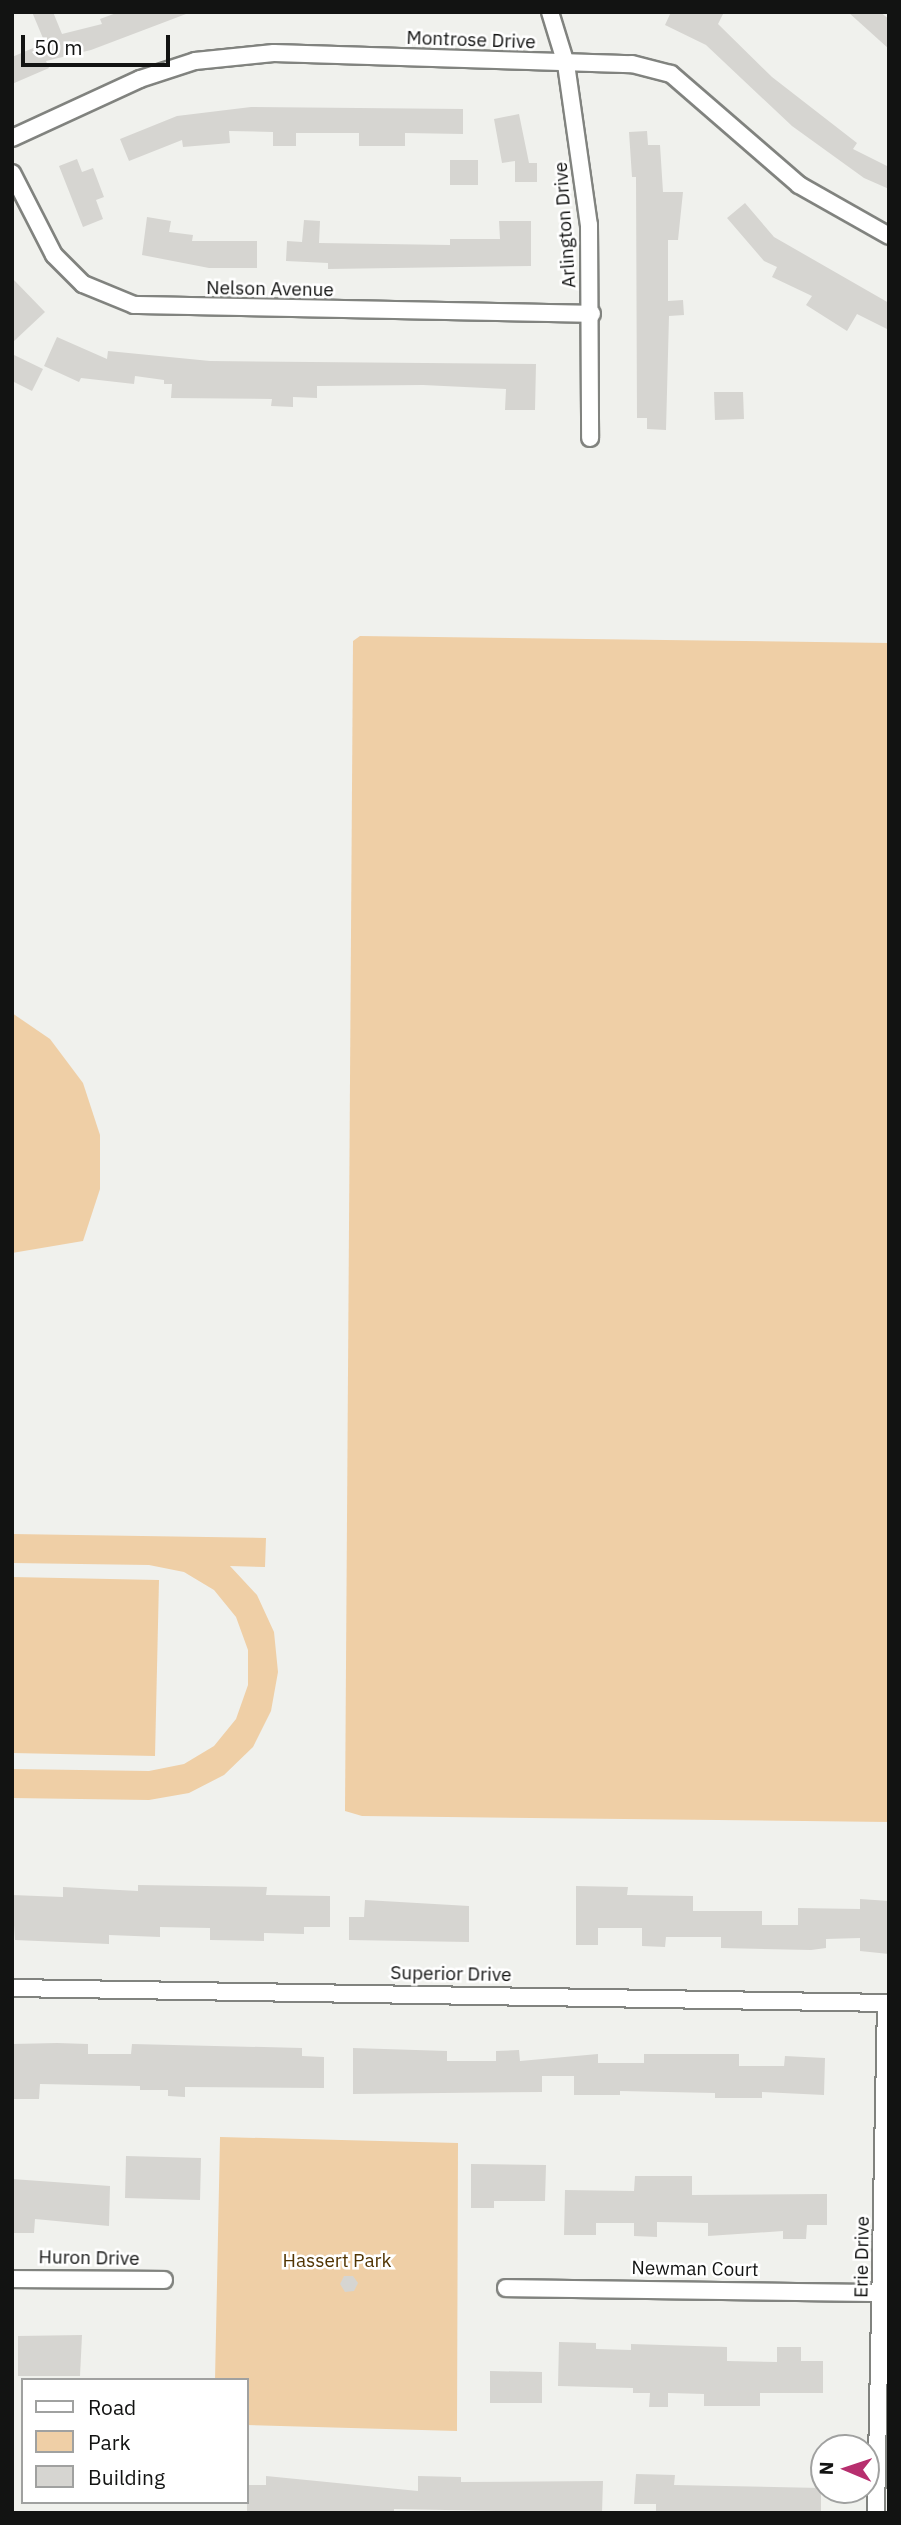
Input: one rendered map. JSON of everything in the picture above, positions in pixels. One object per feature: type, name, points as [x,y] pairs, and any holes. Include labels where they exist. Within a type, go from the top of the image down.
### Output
[{"type":"street","name":"Arlington Drive","points":[[550,12],[566,64],[589,225],[592,314],[590,438]]},
{"type":"street","name":"Montrose Drive","points":[[12,138],[139,79],[195,61],[274,54],[632,64],[671,74],[799,185],[889,236]]},
{"type":"street","name":"Nelson Avenue","points":[[12,173],[54,255],[83,284],[134,305],[592,314]]},
{"type":"street","name":"Superior Drive","points":[[12,1987],[887,2003]]},
{"type":"street","name":"Erie Drive","points":[[876,2513],[883,2292],[887,2003]]},
{"type":"street","name":"Huron Drive","points":[[12,2278],[164,2280]]},
{"type":"street","name":"Newman Court","points":[[506,2288],[883,2292]]},
{"type":"green space","points":[[360,636],[889,643],[889,1822],[362,1816],[345,1811],[353,641]]},
{"type":"green space","points":[[12,1013],[50,1039],[83,1083],[100,1135],[100,1189],[83,1241],[12,1253]]},
{"type":"green space","points":[[12,1534],[266,1538],[265,1567],[230,1566],[257,1595],[274,1632],[278,1672],[271,1711],[253,1747],[224,1775],[189,1793],[149,1800],[12,1798],[12,1769],[149,1771],[184,1764],[214,1746],[236,1719],[248,1685],[248,1650],[236,1617],[214,1590],[184,1572],[149,1565],[12,1563]]},
{"type":"green space","points":[[12,1577],[159,1580],[155,1756],[12,1753]]},
{"type":"green space","name":"Hassert Park","points":[[220,2137],[458,2143],[457,2431],[248,2425],[248,2378],[215,2378]]},
{"type":"building","points":[[32,12],[53,12],[62,34],[102,24],[100,19],[119,12],[186,14],[91,50],[46,61],[49,68],[12,84],[12,57],[45,43]]},
{"type":"building","points":[[671,12],[724,12],[718,24],[772,77],[857,143],[853,149],[889,167],[889,189],[864,178],[792,126],[706,45],[665,25]]},
{"type":"building","points":[[848,12],[880,12],[889,19],[889,49]]},
{"type":"building","points":[[251,107],[463,109],[463,134],[405,133],[405,146],[359,146],[359,133],[296,133],[296,146],[273,146],[273,132],[229,131],[230,143],[183,147],[182,140],[129,161],[120,139],[177,116]]},
{"type":"building","points":[[519,114],[529,163],[537,163],[537,182],[515,182],[515,161],[502,163],[494,119]]},
{"type":"building","points":[[647,131],[648,145],[660,145],[663,192],[683,192],[678,240],[668,240],[668,301],[683,300],[684,315],[669,316],[666,430],[647,429],[647,418],[637,418],[636,177],[632,177],[629,132]]},
{"type":"building","points":[[77,159],[82,172],[93,168],[104,197],[96,200],[103,219],[83,227],[59,166]]},
{"type":"building","points":[[450,160],[478,160],[478,185],[450,185]]},
{"type":"building","points":[[745,203],[774,237],[889,303],[889,330],[857,314],[847,331],[806,305],[812,296],[772,277],[777,267],[764,261],[727,218]]},
{"type":"building","points":[[147,217],[171,221],[169,232],[193,235],[192,241],[257,241],[257,268],[209,268],[142,255]]},
{"type":"building","points":[[304,220],[320,221],[319,243],[450,245],[450,239],[500,239],[499,221],[531,221],[531,266],[328,269],[328,263],[286,261],[287,241],[302,242]]},
{"type":"building","points":[[12,278],[45,312],[12,343]]},
{"type":"building","points":[[57,337],[107,359],[108,351],[210,361],[536,364],[535,410],[505,410],[506,389],[423,385],[317,386],[317,398],[293,397],[293,407],[271,406],[272,399],[171,398],[172,384],[164,384],[164,380],[135,376],[134,384],[81,378],[79,382],[44,366]]},
{"type":"building","points":[[12,354],[43,369],[32,391],[12,381]]},
{"type":"building","points":[[714,392],[743,392],[744,419],[715,420]]},
{"type":"building","points":[[138,1885],[267,1887],[266,1895],[330,1896],[330,1927],[304,1927],[304,1934],[264,1933],[264,1941],[210,1940],[210,1928],[160,1927],[160,1937],[109,1935],[109,1944],[15,1940],[12,1895],[63,1897],[63,1887],[138,1891]]},
{"type":"building","points":[[576,1886],[628,1887],[627,1895],[693,1896],[693,1911],[762,1911],[762,1925],[798,1925],[798,1908],[860,1909],[860,1899],[889,1901],[889,1954],[860,1951],[860,1938],[826,1939],[826,1948],[811,1950],[721,1948],[721,1937],[666,1937],[665,1947],[642,1946],[642,1928],[598,1928],[598,1945],[576,1945]]},
{"type":"building","points":[[365,1900],[469,1906],[469,1942],[349,1940],[349,1917],[364,1917]]},
{"type":"building","points":[[12,2044],[88,2044],[88,2054],[131,2054],[132,2044],[302,2048],[302,2056],[324,2057],[324,2088],[185,2087],[185,2097],[168,2096],[168,2090],[140,2090],[140,2086],[40,2084],[39,2099],[12,2099]]},
{"type":"building","points":[[353,2048],[447,2051],[447,2061],[496,2061],[496,2051],[519,2050],[520,2061],[598,2054],[598,2063],[644,2063],[644,2054],[739,2054],[739,2066],[784,2066],[785,2056],[825,2058],[824,2095],[762,2092],[762,2098],[715,2098],[715,2093],[620,2091],[620,2095],[574,2095],[574,2076],[542,2076],[542,2092],[353,2094]]},
{"type":"building","points":[[126,2156],[201,2158],[200,2200],[125,2198]]},
{"type":"building","points":[[471,2164],[546,2165],[545,2201],[494,2201],[494,2208],[471,2208]]},
{"type":"building","points":[[635,2176],[692,2176],[692,2195],[827,2194],[827,2225],[807,2225],[806,2239],[783,2239],[783,2231],[708,2236],[708,2223],[657,2222],[657,2237],[634,2236],[634,2223],[596,2223],[596,2235],[564,2235],[565,2190],[634,2191]]},
{"type":"building","points":[[12,2179],[110,2186],[109,2226],[35,2219],[34,2233],[12,2233]]},
{"type":"building","points":[[344,2276],[353,2276],[358,2283],[354,2291],[345,2292],[340,2284]]},
{"type":"building","points":[[82,2335],[80,2376],[18,2376],[18,2336]]},
{"type":"building","points":[[559,2342],[596,2343],[596,2349],[631,2350],[631,2344],[727,2347],[727,2361],[777,2362],[777,2347],[801,2347],[801,2361],[823,2361],[823,2393],[760,2393],[760,2406],[704,2406],[704,2394],[668,2393],[668,2407],[649,2407],[650,2393],[633,2393],[633,2388],[558,2386]]},
{"type":"building","points":[[490,2371],[542,2372],[542,2403],[490,2403]]},
{"type":"building","points":[[636,2474],[675,2475],[674,2485],[810,2488],[810,2504],[821,2504],[821,2513],[656,2513],[656,2504],[634,2504]]},
{"type":"building","points":[[266,2476],[418,2491],[418,2476],[461,2477],[461,2482],[603,2481],[602,2513],[394,2509],[394,2513],[247,2513],[248,2485],[266,2485]]}]
